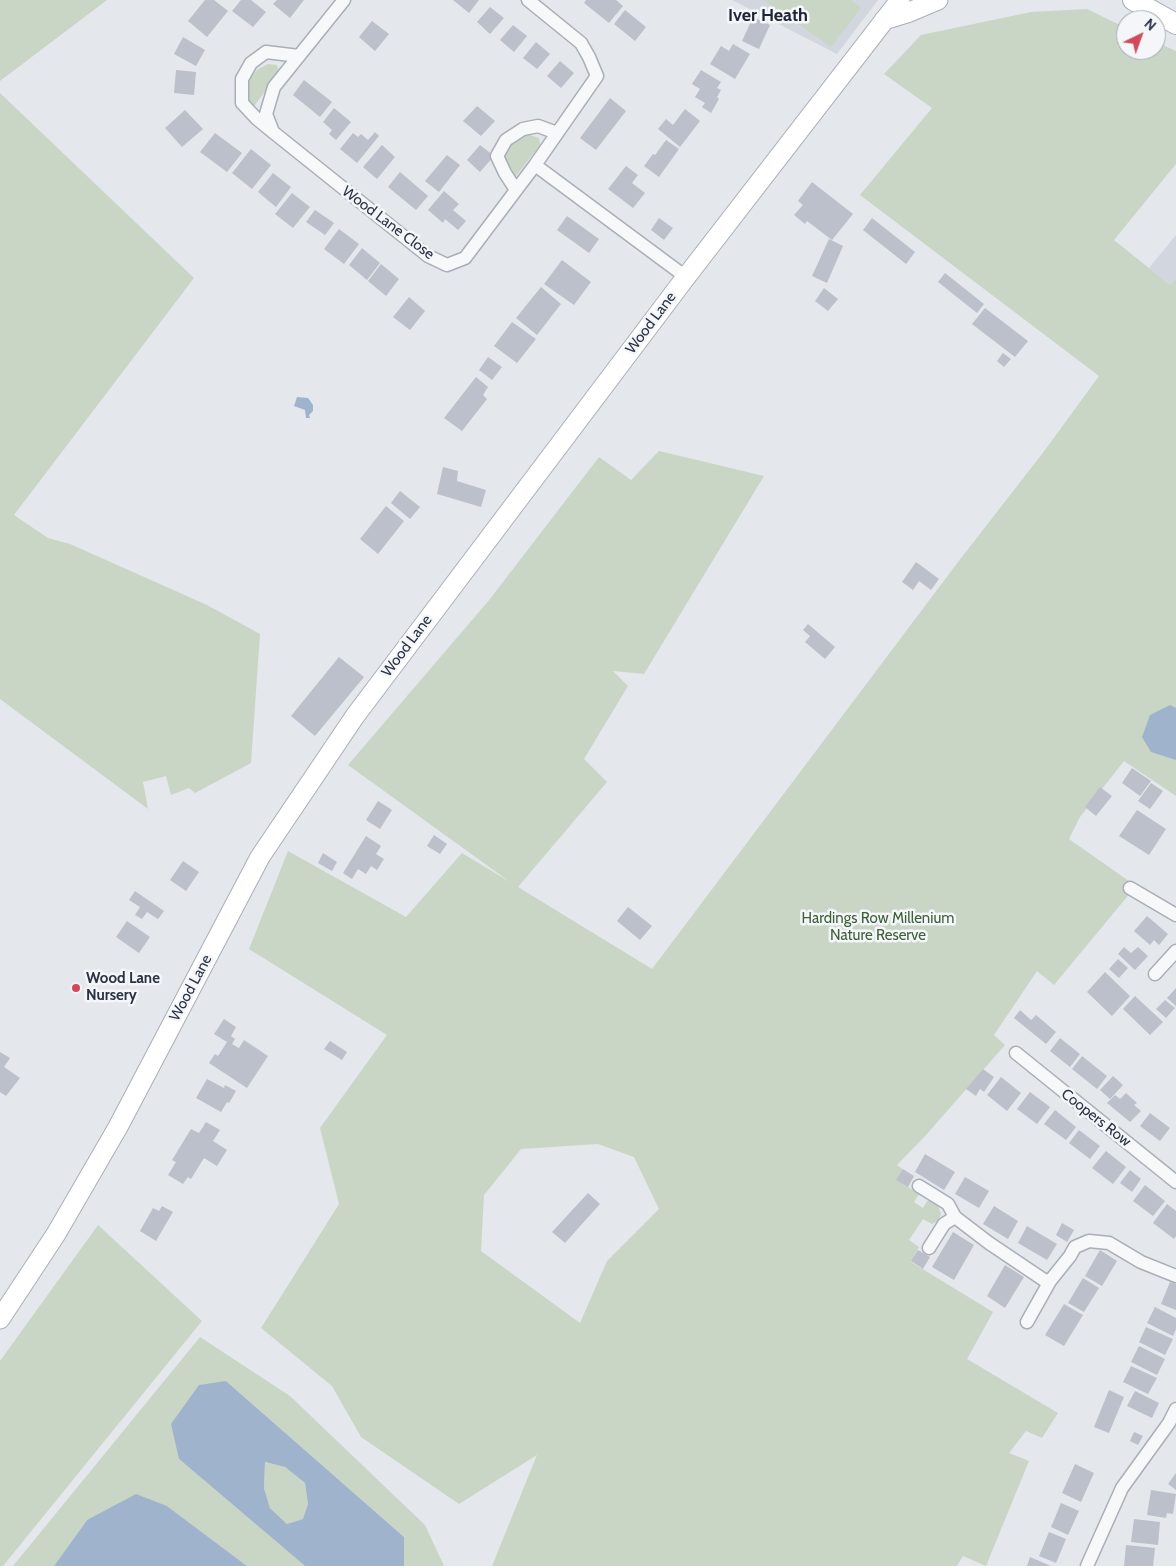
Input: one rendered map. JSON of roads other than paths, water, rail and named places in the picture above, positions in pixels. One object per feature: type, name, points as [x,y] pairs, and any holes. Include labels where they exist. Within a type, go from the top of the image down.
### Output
[{"type":"main road","points":[[1133,0],[1176,24]]},
{"type":"street","points":[[273,132],[266,114],[274,87],[344,0]]},
{"type":"street","name":"Wood Lane Close","points":[[299,56],[266,52],[251,63],[242,78],[242,103],[273,132],[428,256],[447,265],[465,258],[536,165],[597,76],[581,43],[528,0]]},
{"type":"street","name":"Wood Lane","points":[[0,1319],[56,1234],[118,1127],[260,857],[355,716],[686,277],[900,0]]},
{"type":"street","points":[[884,20],[938,0]]},
{"type":"street","points":[[516,190],[497,156],[506,140],[523,129],[538,126],[557,133]]},
{"type":"street","points":[[536,165],[686,277]]},
{"type":"street","points":[[1130,888],[1176,915]]},
{"type":"street","points":[[1155,974],[1176,950]]},
{"type":"street","name":"Coopers Row","points":[[1016,1053],[1176,1182]]},
{"type":"street","points":[[919,1186],[948,1204],[955,1217],[989,1243],[1044,1280],[1050,1281]]},
{"type":"street","points":[[929,1248],[944,1224],[955,1217]]},
{"type":"street","points":[[1027,1322],[1050,1281],[1075,1247],[1089,1241],[1109,1243],[1141,1262],[1176,1276]]},
{"type":"street","points":[[1087,1566],[1122,1488],[1169,1423],[1176,1409]]},
{"type":"water","points":[[297,397],[308,398],[313,405],[313,411],[309,415],[310,418],[306,418],[305,410],[294,406]]},
{"type":"water","points":[[1170,705],[1176,708],[1176,760],[1151,752],[1142,737],[1150,715]]},
{"type":"water","points":[[226,1381],[404,1537],[404,1566],[305,1566],[179,1459],[171,1424],[199,1385]],"holes":[[[265,1462],[285,1467],[305,1483],[308,1504],[303,1519],[287,1524],[270,1508],[264,1488]]]},
{"type":"water","points":[[136,1494],[167,1506],[247,1566],[54,1566],[87,1520]]},
{"type":"place","name":"Wood Lane Nursery","points":[[76,988]]},
{"type":"district","name":"Iver Heath","points":[[768,16]]},
{"type":"park label","name":"Hardings Row Millenium Nature Reserve","points":[[878,928]]}]
